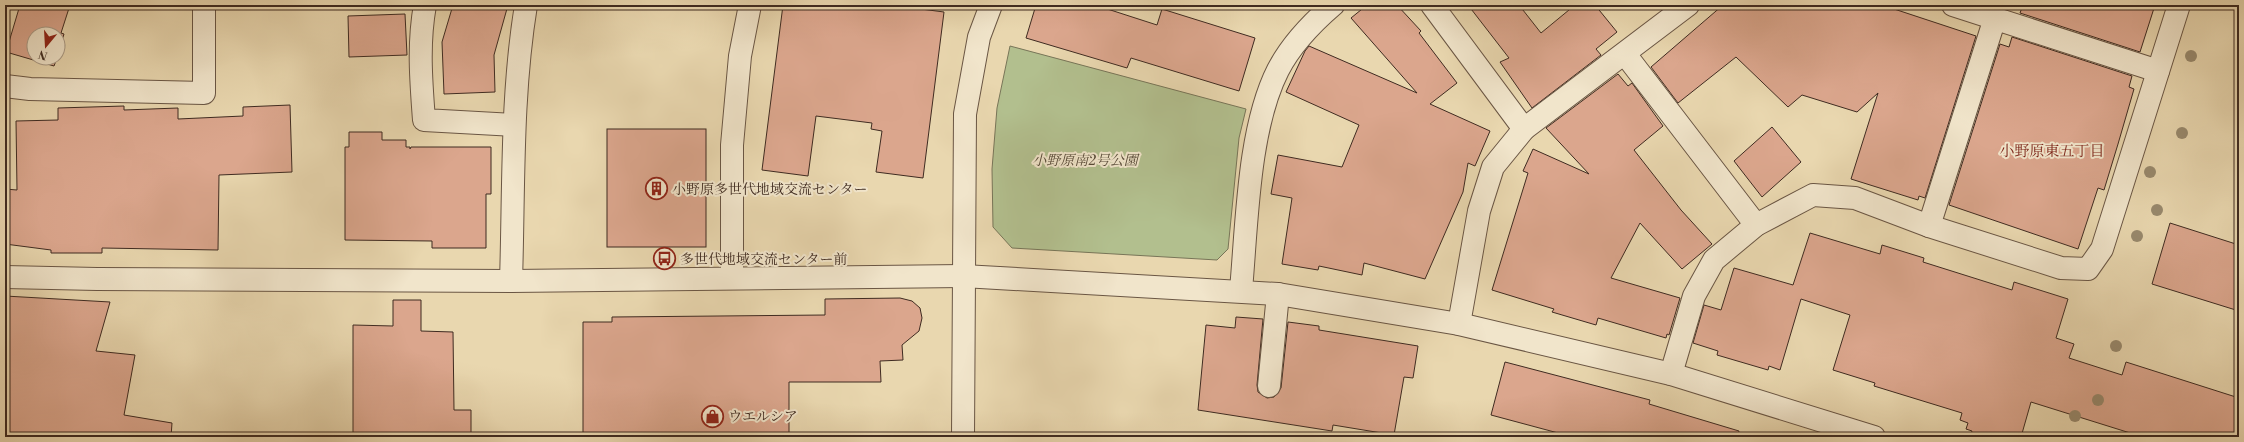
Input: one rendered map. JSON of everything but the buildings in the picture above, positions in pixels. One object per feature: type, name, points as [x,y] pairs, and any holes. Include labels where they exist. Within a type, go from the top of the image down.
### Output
[{"type":"street","points":[[5,86],[30,89],[204,93],[204,5]]},
{"type":"street","points":[[425,5],[421,28],[420,79],[424,120],[513,126]]},
{"type":"street","points":[[511,281],[513,126],[518,53],[526,5]]},
{"type":"street","points":[[732,278],[732,145],[740,56],[750,5]]},
{"type":"street","points":[[963,437],[965,114],[979,37],[990,5]]},
{"type":"street","points":[[1241,290],[1250,188],[1260,119],[1278,70],[1310,24],[1333,5]]},
{"type":"street","points":[[1432,5],[1524,129]]},
{"type":"street","points":[[1459,324],[1479,211],[1493,167],[1524,129],[1626,54],[1688,5]]},
{"type":"street","points":[[1953,5],[2158,71]]},
{"type":"street","points":[[1671,374],[1694,296],[1714,260],[1756,225],[1813,195],[1855,198],[1929,226],[2061,268],[2088,269],[2102,249],[2178,5]]},
{"type":"street","points":[[1929,226],[1995,18]]},
{"type":"street","points":[[1626,54],[1756,225]]},
{"type":"street","points":[[5,277],[104,280],[511,281],[963,276],[1241,290],[1278,294],[1459,324],[1671,374],[1874,437]]},
{"type":"street","points":[[1269,386],[1278,294]]},
{"type":"green space","name":"小野原南2号公園","points":[[1010,46],[1246,109],[1239,138],[1228,249],[1217,260],[1012,248],[993,227],[992,169],[997,108]]},
{"type":"place","name":"小野原多世代地域交流センター","points":[[656,189]]},
{"type":"place","name":"多世代地域交流センター前","points":[[664,259]]},
{"type":"place","name":"ウエルシア","points":[[712,416]]},
{"type":"district","name":"小野原東五丁目","points":[[2052,151]]}]
